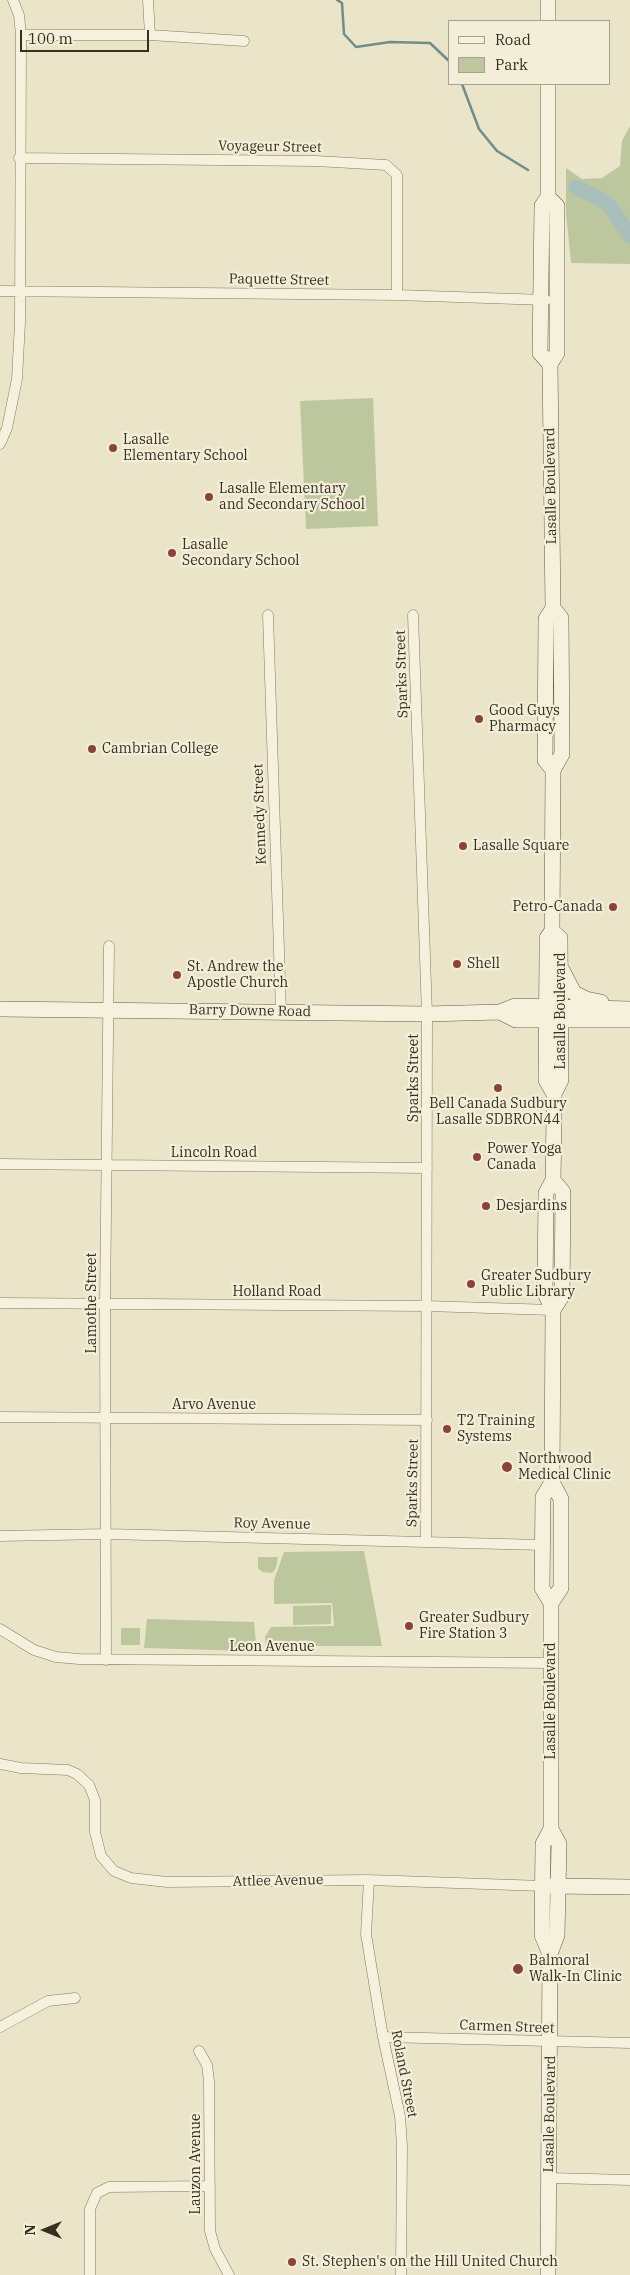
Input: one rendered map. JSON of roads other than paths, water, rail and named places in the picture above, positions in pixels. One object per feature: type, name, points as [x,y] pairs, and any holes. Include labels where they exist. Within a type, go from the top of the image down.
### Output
[{"type":"main road","points":[[548,0],[548,20]]},
{"type":"main road","name":"Lasalle Boulevard","points":[[548,85],[548,197],[542,206],[540,353],[550,364]]},
{"type":"main road","name":"Lasalle Boulevard","points":[[548,197],[557,206],[557,353],[550,364],[553,608],[546,619],[546,760],[553,770],[552,931],[547,938],[562,1080],[554,1094],[553,1180],[563,1192],[562,1296],[553,1310],[552,1482],[562,1499],[561,1588],[551,1603]]},
{"type":"main road","name":"Lasalle Boulevard","points":[[552,931],[560,938],[560,966],[546,1080],[554,1094]]},
{"type":"main road","points":[[560,966],[569,985],[578,996],[628,1013]]},
{"type":"main road","name":"Barry Downe Road","points":[[0,1009],[427,1014],[500,1012],[516,1020],[554,1014],[628,1013]]},
{"type":"main road","name":"Barry Downe Road","points":[[554,1014],[586,1020],[628,1013]]},
{"type":"main road","points":[[561,1057],[568,1037],[586,1020]]},
{"type":"main road","name":"Lasalle Boulevard","points":[[550,1954],[542,1935],[543,1844],[551,1829],[551,1603],[542,1588],[543,1496],[552,1482]]},
{"type":"main road","name":"Lasalle Boulevard","points":[[548,2275],[550,1954],[557,1935],[559,1844],[551,1829]]},
{"type":"main road","name":"Attlee Avenue","points":[[543,1886],[630,1887]]},
{"type":"street","points":[[0,444],[8,428],[17,379],[20,322],[19,158],[21,35],[20,15],[13,0]]},
{"type":"street","points":[[148,0],[150,35]]},
{"type":"street","points":[[21,35],[150,35],[244,41]]},
{"type":"street","name":"Voyageur Street","points":[[19,158],[316,161],[386,165],[397,175],[397,295]]},
{"type":"street","name":"Paquette Street","points":[[0,291],[397,295],[557,300]]},
{"type":"street","name":"Kennedy Street","points":[[268,615],[280,1012]]},
{"type":"street","name":"Sparks Street","points":[[414,615],[427,1014],[426,1541]]},
{"type":"street","name":"Lamothe Street","points":[[106,1660],[105,1305],[109,946]]},
{"type":"street","name":"Lincoln Road","points":[[0,1164],[427,1168]]},
{"type":"street","name":"Holland Road","points":[[0,1303],[426,1306],[553,1310]]},
{"type":"street","name":"Arvo Avenue","points":[[0,1417],[427,1420]]},
{"type":"street","name":"Roy Avenue","points":[[0,1536],[107,1534],[543,1545]]},
{"type":"street","name":"Leon Avenue","points":[[0,1629],[34,1650],[56,1657],[106,1660],[551,1663]]},
{"type":"street","name":"Attlee Avenue","points":[[0,1764],[22,1768],[68,1770],[77,1774],[89,1785],[95,1800],[95,1832],[101,1856],[114,1871],[131,1878],[167,1882],[369,1880],[543,1886]]},
{"type":"street","name":"Roland Street","points":[[369,1880],[366,1934],[383,2037],[400,2116],[402,2146],[401,2275]]},
{"type":"street","points":[[0,2027],[48,2001],[75,1998]]},
{"type":"street","name":"Carmen Street","points":[[383,2037],[630,2043]]},
{"type":"street","name":"Lauzon Avenue","points":[[199,2051],[207,2065],[210,2081],[210,2230],[215,2249],[229,2275]]},
{"type":"street","points":[[549,2178],[630,2180]]},
{"type":"street","points":[[90,2275],[90,2209],[96,2193],[110,2187],[210,2186]]},
{"type":"waterway","points":[[337,0],[342,3],[344,34],[356,47],[390,42],[430,43],[448,60]]},
{"type":"waterway","points":[[462,85],[479,129],[497,151],[528,170]]},
{"type":"waterway","points":[[576,187],[610,206],[630,236]]},
{"type":"place","name":"Lasalle Elementary School","points":[[113,448]]},
{"type":"place","name":"Lasalle Elementary and Secondary School","points":[[209,497]]},
{"type":"place","name":"Lasalle Secondary School","points":[[172,553]]},
{"type":"place","name":"Good Guys Pharmacy","points":[[479,719]]},
{"type":"place","name":"Cambrian College","points":[[92,749]]},
{"type":"place","name":"Lasalle Square","points":[[463,846]]},
{"type":"place","name":"Petro-Canada","points":[[613,907]]},
{"type":"place","name":"Shell","points":[[457,964]]},
{"type":"place","name":"St. Andrew the Apostle Church","points":[[177,975]]},
{"type":"place","name":"Bell Canada Sudbury Lasalle SDBRON44","points":[[498,1088]]},
{"type":"place","name":"Power Yoga Canada","points":[[477,1157]]},
{"type":"place","name":"Desjardins","points":[[486,1206]]},
{"type":"place","name":"Greater Sudbury Public Library","points":[[471,1284]]},
{"type":"place","name":"T2 Training Systems","points":[[447,1429]]},
{"type":"place","name":"Northwood Medical Clinic","points":[[507,1467]]},
{"type":"place","name":"Greater Sudbury Fire Station 3","points":[[409,1626]]},
{"type":"place","name":"Balmoral Walk-In Clinic","points":[[518,1969]]},
{"type":"place","name":"St. Stephen's on the Hill United Church","points":[[292,2262]]}]
